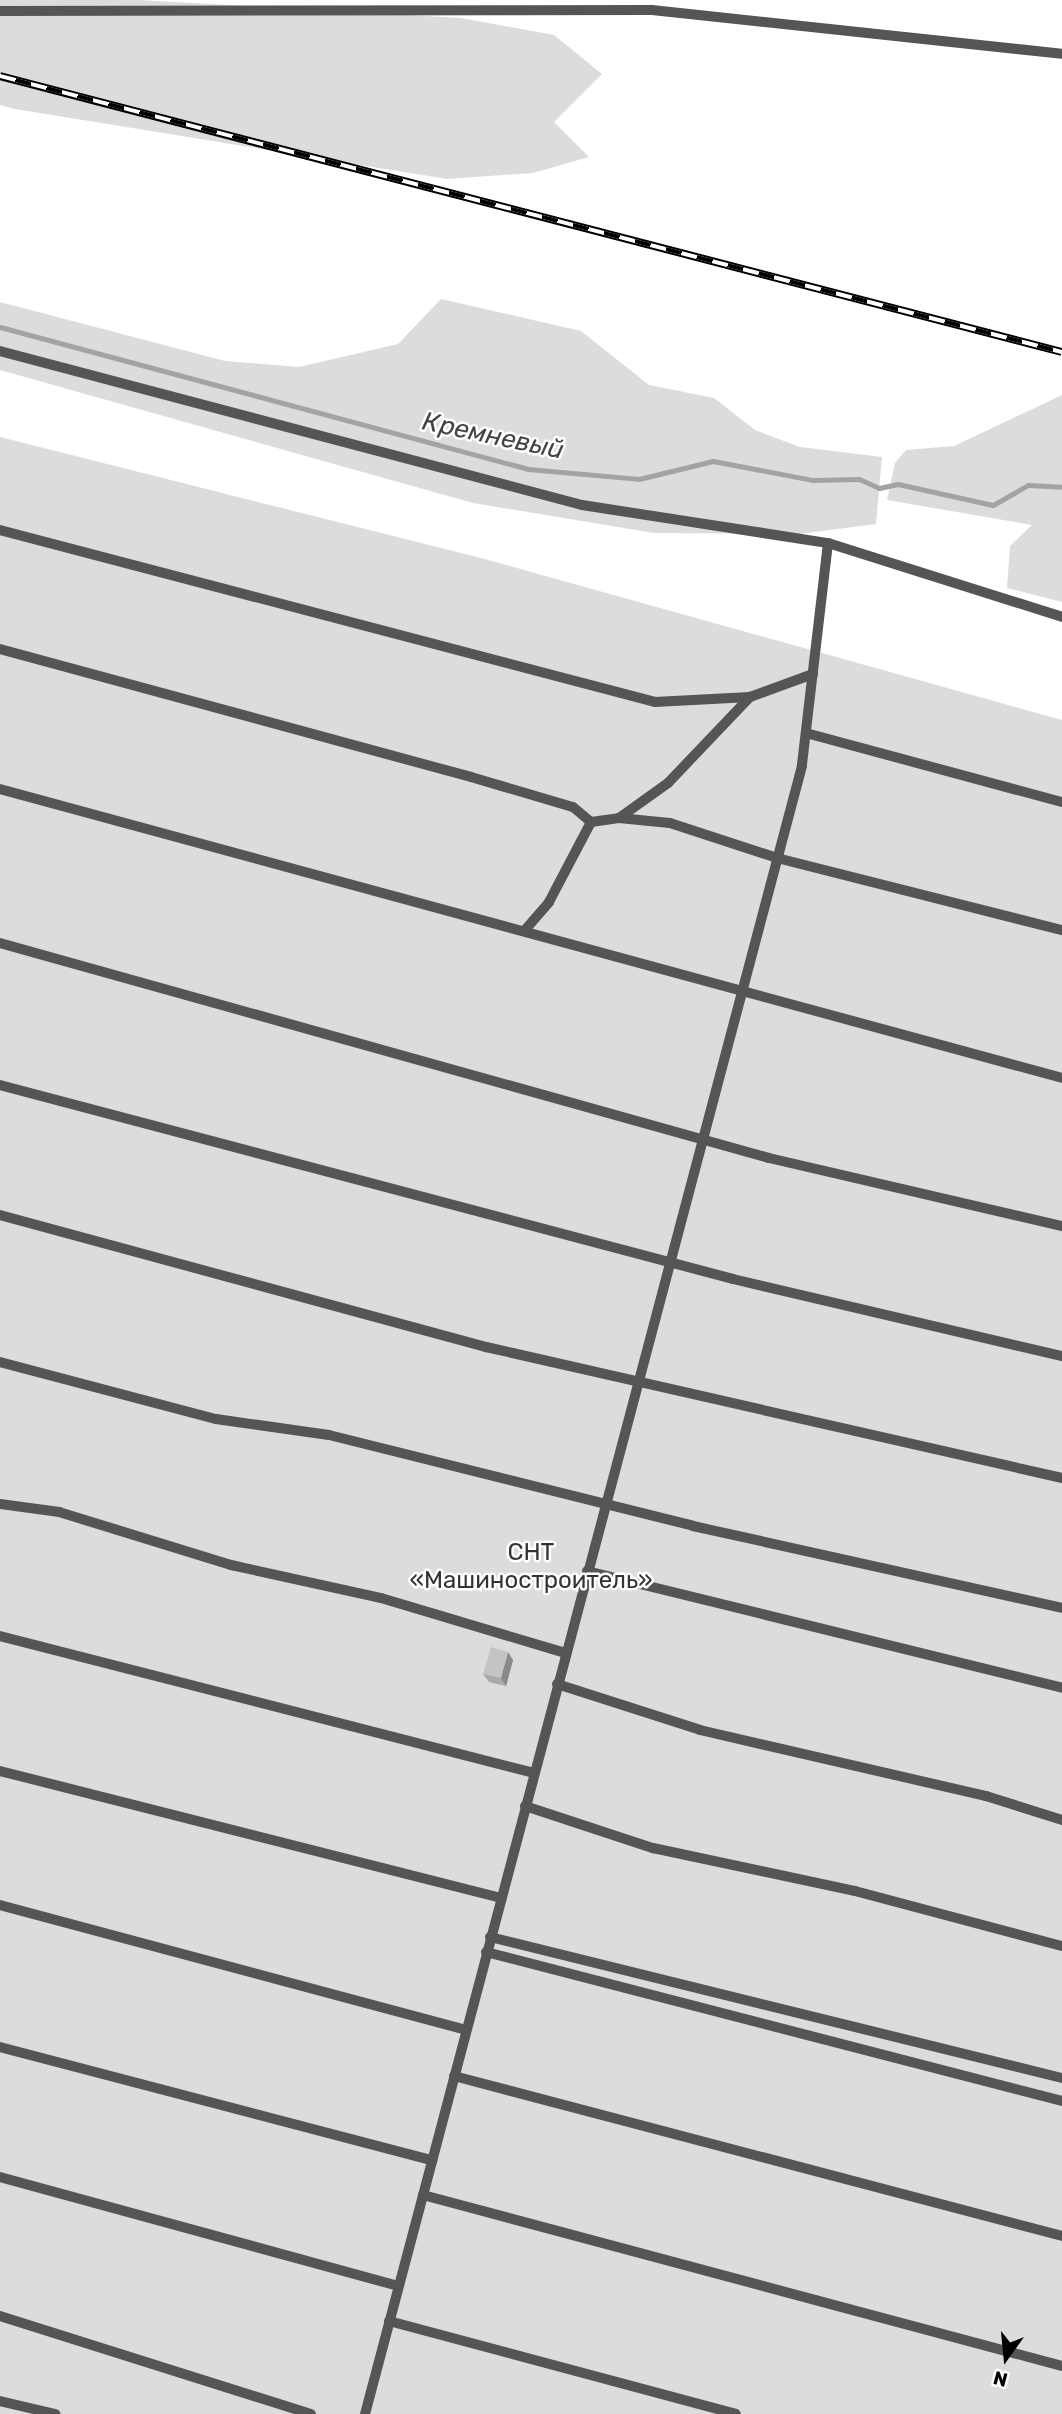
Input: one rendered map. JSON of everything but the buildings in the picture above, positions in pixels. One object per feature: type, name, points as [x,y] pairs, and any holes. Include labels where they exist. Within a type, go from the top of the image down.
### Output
[{"type":"lane","points":[[0,11],[652,10],[1062,54]]},
{"type":"lane","points":[[0,351],[582,505],[828,543],[1062,617]]},
{"type":"lane","points":[[0,530],[655,702],[750,697],[813,674]]},
{"type":"lane","points":[[365,2414],[667,1260],[777,858],[806,733],[828,543]]},
{"type":"lane","points":[[0,649],[471,777],[573,807],[591,822],[619,818],[670,822],[777,858],[1062,930]]},
{"type":"lane","points":[[619,818],[695,759],[750,697]]},
{"type":"lane","points":[[806,733],[1062,802]]},
{"type":"lane","points":[[0,789],[1062,1078]]},
{"type":"lane","points":[[525,930],[549,902],[591,822]]},
{"type":"lane","points":[[0,943],[700,1140],[1062,1226]]},
{"type":"lane","points":[[0,1085],[667,1260],[1062,1356]]},
{"type":"lane","points":[[0,1215],[380,1320],[636,1378],[697,1398],[1062,1478]]},
{"type":"lane","points":[[0,1362],[216,1419],[329,1435],[604,1504],[1062,1608]]},
{"type":"lane","points":[[0,1504],[59,1512],[231,1565],[381,1598],[565,1653]]},
{"type":"lane","points":[[587,1571],[1062,1688]]},
{"type":"lane","points":[[0,1636],[534,1773]]},
{"type":"lane","points":[[557,1684],[700,1730],[986,1796],[1062,1820]]},
{"type":"lane","points":[[0,1771],[501,1898]]},
{"type":"lane","points":[[525,1806],[653,1848],[855,1891],[1062,1946]]},
{"type":"lane","points":[[0,1905],[466,2029]]},
{"type":"lane","points":[[490,1937],[1062,2078]]},
{"type":"lane","points":[[486,1952],[1062,2101]]},
{"type":"lane","points":[[0,2047],[432,2160]]},
{"type":"lane","points":[[454,2076],[1062,2236]]},
{"type":"lane","points":[[0,2177],[398,2286]]},
{"type":"lane","points":[[423,2195],[1062,2366]]},
{"type":"lane","points":[[0,2316],[310,2414]]},
{"type":"lane","points":[[389,2321],[736,2414]]},
{"type":"lane","points":[[0,2401],[55,2414]]},
{"type":"green space","points":[[0,0],[138,0],[461,18],[554,35],[602,74],[554,122],[589,157],[533,173],[447,179],[15,109],[0,105]]},
{"type":"green space","points":[[441,299],[581,331],[649,385],[714,398],[755,430],[800,447],[882,457],[876,524],[799,534],[654,533],[473,503],[0,370],[0,302],[225,361],[299,367],[398,344]]},
{"type":"green space","points":[[1062,395],[1062,602],[1007,588],[1010,546],[1032,525],[887,500],[895,463],[906,450],[954,446]]},
{"type":"green space","name":"СНТ «Машиностроитель»","points":[[0,437],[481,558],[1062,720],[1062,2414],[0,2414]]},
{"type":"waterway","name":"Кремневый","points":[[0,327],[528,469],[639,479],[713,461],[813,480],[859,479],[879,488],[898,484],[993,505],[1028,485],[1062,487]]},
{"type":"railway","points":[[0,76],[1062,352]]}]
